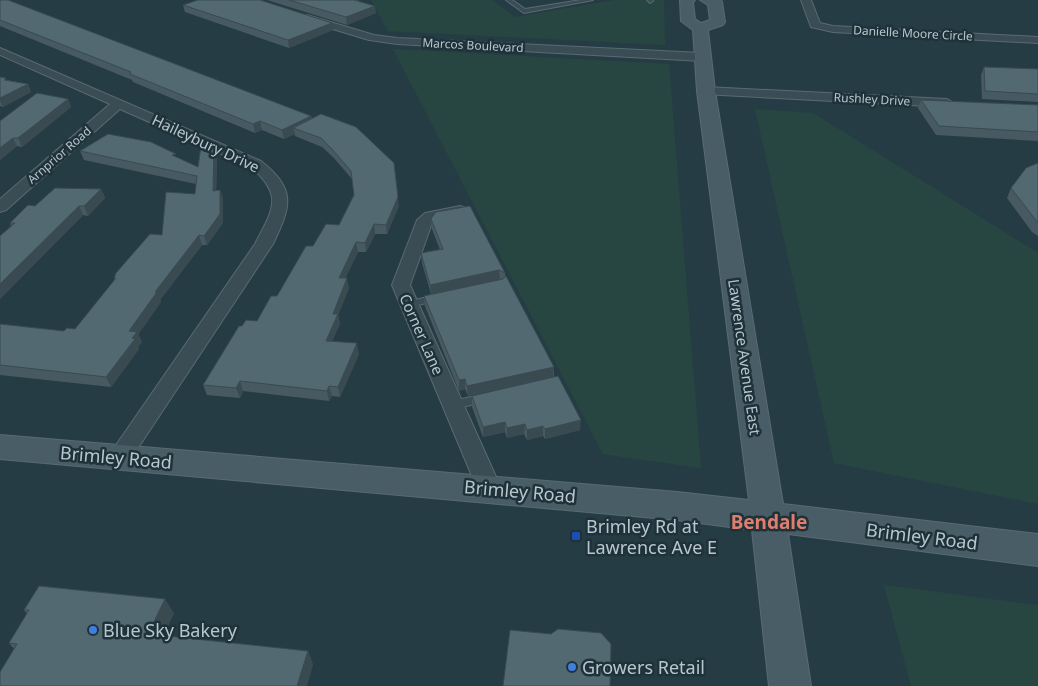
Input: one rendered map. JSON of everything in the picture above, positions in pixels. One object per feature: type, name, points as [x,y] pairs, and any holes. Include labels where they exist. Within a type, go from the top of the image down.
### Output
[{"type":"main road","points":[[688,0],[686,1],[688,21],[700,28],[718,22],[715,2],[707,0]]},
{"type":"main road","name":"Lawrence Avenue East","points":[[700,28],[706,91],[768,516],[790,686]]},
{"type":"main road","name":"Brimley Road","points":[[0,447],[489,488],[768,516],[1038,550]]},
{"type":"street","name":"Danielle Moore Circle","points":[[806,0],[815,24],[833,29],[1038,40]]},
{"type":"street","name":"Marcos Boulevard","points":[[298,14],[373,38],[397,41],[702,57]]},
{"type":"street","name":"Haileybury Drive","points":[[0,51],[256,164],[272,177],[281,194],[278,216],[264,244],[120,457]]},
{"type":"street","name":"Rushley Drive","points":[[706,91],[959,104]]},
{"type":"street","name":"Arnprior Road","points":[[0,207],[119,103]]},
{"type":"street","name":"Corner Lane","points":[[469,210],[430,216],[423,224],[401,285],[489,488]]},
{"type":"lane","points":[[509,0],[524,11],[590,0]]},
{"type":"lane","points":[[409,304],[445,297]]},
{"type":"lane","points":[[453,405],[498,395]]},
{"type":"green space","points":[[371,0],[492,0],[515,17],[615,0],[664,0],[665,45],[388,31]]},
{"type":"green space","points":[[393,49],[669,64],[701,468],[603,454]]},
{"type":"green space","points":[[755,109],[813,113],[1038,253],[1038,504],[834,463]]},
{"type":"green space","points":[[884,585],[1038,605],[1038,686],[911,686]]},
{"type":"building","points":[[0,0],[8,0],[311,116],[282,130],[260,121],[253,124],[130,74],[131,72],[0,20]]},
{"type":"building","points":[[198,0],[260,0],[332,23],[288,40],[183,5]]},
{"type":"building","points":[[289,0],[354,0],[375,6],[346,17]]},
{"type":"building","points":[[984,67],[1038,69],[1038,94],[985,91]]},
{"type":"building","points":[[0,77],[6,78],[4,80],[28,84],[0,98]]},
{"type":"building","points":[[37,93],[68,99],[18,138],[13,138],[0,148],[0,121]]},
{"type":"building","points":[[921,100],[1038,105],[1038,132],[939,126]]},
{"type":"building","points":[[321,114],[356,127],[394,163],[398,197],[386,225],[374,224],[365,243],[356,242],[339,278],[347,278],[333,314],[338,314],[326,341],[357,343],[338,387],[329,386],[327,391],[240,381],[236,388],[203,385],[239,326],[242,326],[246,320],[257,321],[271,296],[277,296],[306,246],[313,246],[326,224],[339,225],[354,195],[351,171],[331,148],[321,138],[293,128]]},
{"type":"building","points":[[108,134],[151,142],[176,154],[172,155],[198,167],[201,146],[214,147],[213,191],[220,190],[220,214],[204,236],[199,235],[155,292],[157,292],[129,331],[137,332],[132,338],[135,339],[106,377],[0,365],[0,324],[64,331],[67,328],[75,329],[116,278],[114,278],[116,273],[150,234],[162,235],[166,192],[195,194],[197,176],[80,151]]},
{"type":"building","points":[[1038,163],[1038,223],[1011,188],[1026,168]]},
{"type":"building","points":[[55,188],[101,189],[84,206],[79,206],[0,284],[0,236],[15,223],[10,223],[28,205],[35,206]]},
{"type":"building","points":[[470,206],[505,273],[499,270],[430,285],[421,253],[443,249],[431,219],[436,212]]},
{"type":"building","points":[[506,276],[554,367],[467,386],[465,379],[459,380],[424,296],[503,279]]},
{"type":"building","points":[[558,376],[581,420],[545,429],[543,426],[527,430],[525,424],[507,428],[505,422],[483,427],[472,396]]},
{"type":"building","points":[[39,586],[165,599],[148,634],[308,651],[297,686],[0,686],[0,672],[17,644],[9,643],[29,610],[24,610]]},
{"type":"building","points":[[558,629],[601,633],[611,644],[610,686],[503,686],[510,630],[551,634]]},
{"type":"place","name":"Brimley Rd at Lawrence Ave E","points":[[576,536]]},
{"type":"place","name":"Blue Sky Bakery","points":[[93,630]]},
{"type":"place","name":"Growers Retail","points":[[572,667]]},
{"type":"district","name":"Bendale","points":[[769,522]]}]
